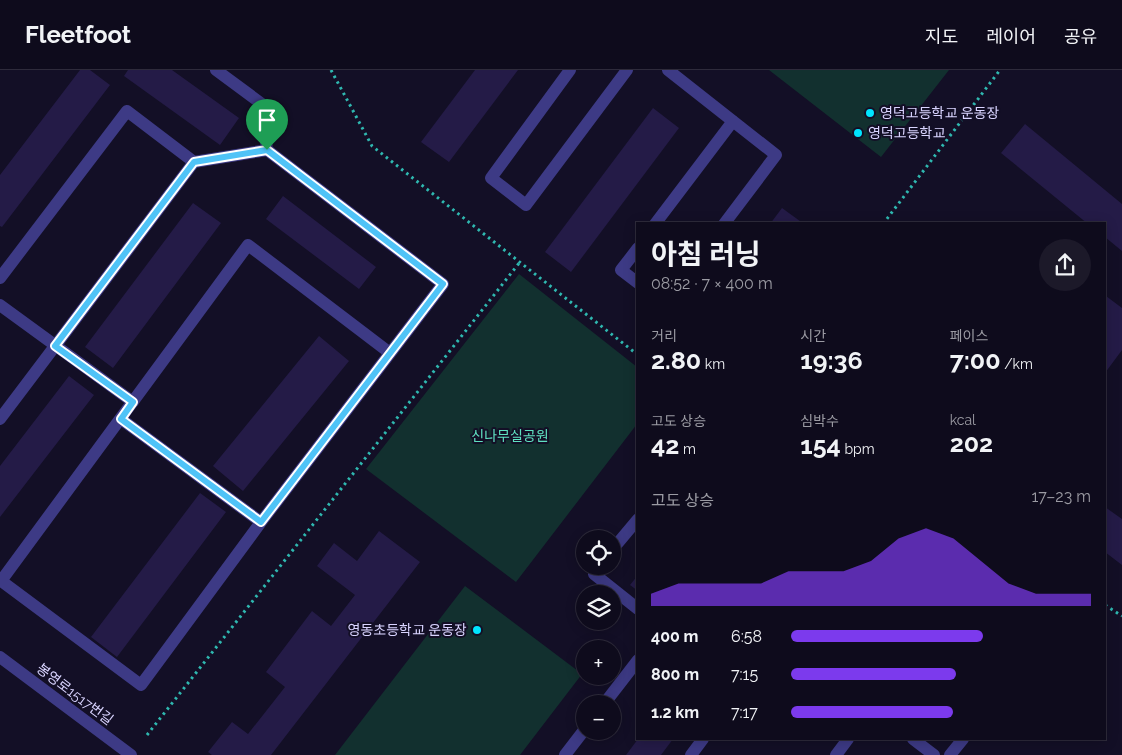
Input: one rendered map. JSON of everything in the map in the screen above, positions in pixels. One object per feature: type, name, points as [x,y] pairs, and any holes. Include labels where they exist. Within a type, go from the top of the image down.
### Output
[{"type":"street","points":[[216,70],[262,104],[267,150],[443,284],[261,522],[141,685],[0,581],[248,245],[390,353]]},
{"type":"street","points":[[570,70],[491,178],[526,205],[627,70]]},
{"type":"street","points":[[668,70],[776,155],[726,222]]},
{"type":"street","points":[[0,278],[127,111],[194,162]]},
{"type":"street","points":[[657,222],[733,121]]},
{"type":"street","points":[[0,419],[194,162],[267,150]]},
{"type":"street","points":[[636,251],[621,270],[636,281]]},
{"type":"street","points":[[0,305],[133,402]]},
{"type":"street","points":[[121,419],[261,522]]},
{"type":"street","points":[[621,539],[636,521]]},
{"type":"street","points":[[595,575],[636,607]]},
{"type":"street","name":"봉영로1517번길","points":[[0,657],[131,755]]},
{"type":"street","points":[[611,695],[636,663]]},
{"type":"street","points":[[565,755],[577,740]]},
{"type":"street","points":[[691,755],[702,740]]},
{"type":"street","points":[[836,755],[845,740]]},
{"type":"street","points":[[914,740],[934,755]]},
{"type":"street","points":[[950,755],[962,740]]},
{"type":"path","points":[[331,70],[372,146],[636,353]]},
{"type":"path","points":[[885,222],[1000,70]]},
{"type":"path","points":[[147,735],[520,262]]},
{"type":"path","points":[[1106,606],[1122,616]]},
{"type":"green space","name":"영덕고등학교 운동장","points":[[769,70],[949,70],[881,157]]},
{"type":"green space","name":"신나무실공원","points":[[519,274],[636,366],[636,425],[516,582],[366,469]]},
{"type":"green space","name":"영동초등학교 운동장","points":[[465,586],[576,669],[576,682],[520,755],[335,755]]},
{"type":"building","points":[[80,70],[90,70],[110,85],[2,227],[0,226],[0,175]]},
{"type":"building","points":[[128,70],[172,70],[239,118],[220,145],[124,76]]},
{"type":"building","points":[[475,70],[518,70],[449,162],[421,142]]},
{"type":"building","points":[[653,108],[679,128],[571,272],[545,252]]},
{"type":"building","points":[[1025,124],[1122,204],[1122,251],[1106,238],[1106,222],[1086,222],[1001,153]]},
{"type":"building","points":[[283,196],[376,267],[359,289],[266,219]]},
{"type":"building","points":[[193,203],[221,223],[113,368],[85,347]]},
{"type":"building","points":[[782,208],[801,222],[772,222]]},
{"type":"building","points":[[1106,296],[1122,308],[1122,350],[1106,372]]},
{"type":"building","points":[[319,336],[349,361],[243,491],[213,466]]},
{"type":"building","points":[[69,376],[94,395],[0,517],[0,466]]},
{"type":"building","points":[[200,493],[226,512],[117,657],[91,637]]},
{"type":"building","points":[[1106,508],[1122,519],[1122,565],[1106,553]]},
{"type":"building","points":[[379,531],[420,562],[271,755],[212,755],[208,752],[232,722],[248,734],[285,687],[266,672],[312,611],[331,626],[355,595],[317,566],[334,543],[357,561]]},
{"type":"building","points":[[636,578],[636,590],[630,585]]},
{"type":"building","points":[[637,740],[672,740],[661,755],[626,755]]},
{"type":"place","name":"영덕고등학교 운동장","points":[[870,113]]},
{"type":"place","name":"영덕고등학교","points":[[858,133]]},
{"type":"place","name":"영동초등학교 운동장","points":[[477,630]]},
{"type":"route","points":[[267,150],[443,284],[261,522],[121,419],[133,402],[55,346],[194,162],[267,150]]}]
